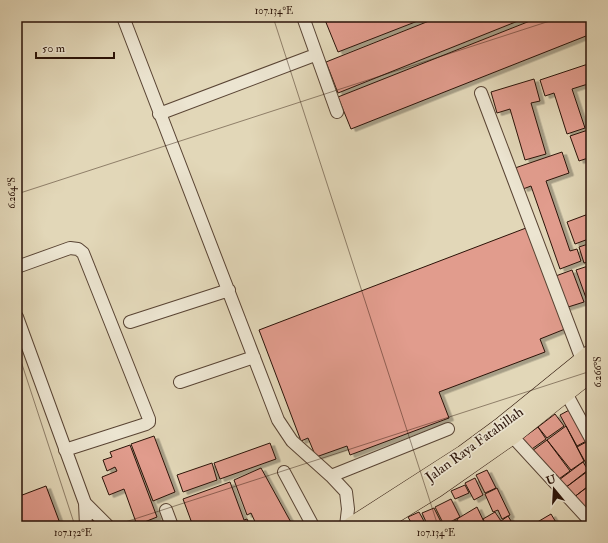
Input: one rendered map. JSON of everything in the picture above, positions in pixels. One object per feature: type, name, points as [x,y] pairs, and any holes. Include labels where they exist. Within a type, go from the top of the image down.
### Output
[{"type":"highway","name":"Jalan Raya Fatahillah","points":[[376,526],[436,490],[512,436],[566,393],[588,362]]},
{"type":"highway","name":"Jalan Raya Fatahillah","points":[[351,526],[463,454],[588,362]]},
{"type":"street","points":[[122,17],[229,290],[278,420],[284,432],[300,449],[331,476],[346,492],[348,509],[346,526]]},
{"type":"street","points":[[303,17],[315,55],[337,112]]},
{"type":"street","points":[[159,114],[315,55]]},
{"type":"street","points":[[481,93],[588,362]]},
{"type":"street","points":[[17,267],[70,248],[78,249],[83,253],[148,419],[146,424],[65,450]]},
{"type":"street","points":[[130,322],[229,290]]},
{"type":"street","points":[[17,317],[85,503],[86,526]]},
{"type":"street","points":[[180,382],[254,357]]},
{"type":"street","points":[[566,393],[591,439]]},
{"type":"street","points":[[331,476],[448,429]]},
{"type":"street","points":[[512,436],[591,522],[584,526]]},
{"type":"street","points":[[284,472],[313,526]]},
{"type":"street","points":[[85,503],[107,526]]},
{"type":"street","points":[[166,510],[172,526]]},
{"type":"building","points":[[333,17],[428,17],[338,52],[325,20]]},
{"type":"building","points":[[439,17],[528,17],[338,93],[326,62]]},
{"type":"building","points":[[540,17],[591,17],[591,34],[351,129],[338,97]]},
{"type":"building","points":[[591,63],[591,83],[572,89],[585,128],[567,134],[554,93],[545,96],[540,80]]},
{"type":"building","points":[[534,79],[540,101],[531,103],[546,154],[525,160],[510,109],[497,113],[491,92]]},
{"type":"building","points":[[591,129],[591,157],[579,161],[570,136]]},
{"type":"building","points":[[562,152],[569,173],[546,181],[570,251],[577,249],[581,261],[560,269],[531,186],[523,189],[515,168]]},
{"type":"building","points":[[591,213],[591,238],[575,244],[567,222]]},
{"type":"building","points":[[526,228],[565,329],[540,339],[545,352],[439,392],[449,418],[350,455],[347,446],[316,457],[308,438],[301,441],[259,330]]},
{"type":"building","points":[[591,243],[591,261],[584,263],[579,247]]},
{"type":"building","points":[[591,265],[591,309],[590,309],[576,270]]},
{"type":"building","points":[[572,270],[584,302],[565,308],[553,277]]},
{"type":"building","points":[[573,408],[590,439],[577,446],[560,415]]},
{"type":"building","points":[[555,414],[564,426],[547,438],[538,427]]},
{"type":"building","points":[[566,426],[584,461],[571,470],[547,440]]},
{"type":"building","points":[[538,427],[546,439],[529,451],[520,440]]},
{"type":"building","points":[[154,436],[175,492],[153,501],[131,444]]},
{"type":"building","points":[[547,440],[570,471],[556,481],[532,451]]},
{"type":"building","points":[[590,440],[591,468],[589,469],[577,447]]},
{"type":"building","points":[[270,443],[276,459],[220,479],[214,463]]},
{"type":"building","points":[[130,445],[157,517],[137,525],[124,489],[109,495],[102,477],[117,471],[115,467],[107,471],[103,460],[112,457],[110,452]]},
{"type":"building","points":[[583,462],[588,470],[565,488],[559,480]]},
{"type":"building","points":[[212,463],[217,480],[183,492],[177,475]]},
{"type":"building","points":[[261,468],[293,526],[257,526],[251,513],[247,515],[234,480]]},
{"type":"building","points":[[487,470],[496,488],[485,493],[476,475]]},
{"type":"building","points":[[588,471],[591,474],[591,484],[573,498],[565,488]]},
{"type":"building","points":[[475,478],[483,495],[474,500],[465,483]]},
{"type":"building","points":[[230,482],[244,520],[247,519],[250,526],[193,526],[183,499]]},
{"type":"building","points":[[591,484],[591,508],[585,512],[573,498]]},
{"type":"building","points":[[465,485],[469,493],[455,499],[451,491]]},
{"type":"building","points":[[46,486],[61,526],[17,526],[17,497]]},
{"type":"building","points":[[497,488],[510,515],[502,519],[498,510],[493,512],[485,494]]},
{"type":"building","points":[[451,499],[460,517],[444,525],[435,507]]},
{"type":"building","points":[[477,507],[486,526],[460,526],[457,519]]},
{"type":"building","points":[[434,508],[443,526],[428,526],[422,513]]},
{"type":"building","points":[[419,512],[426,525],[413,526],[408,517]]},
{"type":"building","points":[[495,512],[501,521],[508,516],[514,526],[487,526],[483,519]]},
{"type":"building","points":[[551,514],[557,524],[554,526],[535,526],[534,524]]},
{"type":"building","points":[[456,520],[459,526],[447,526],[447,525]]}]
